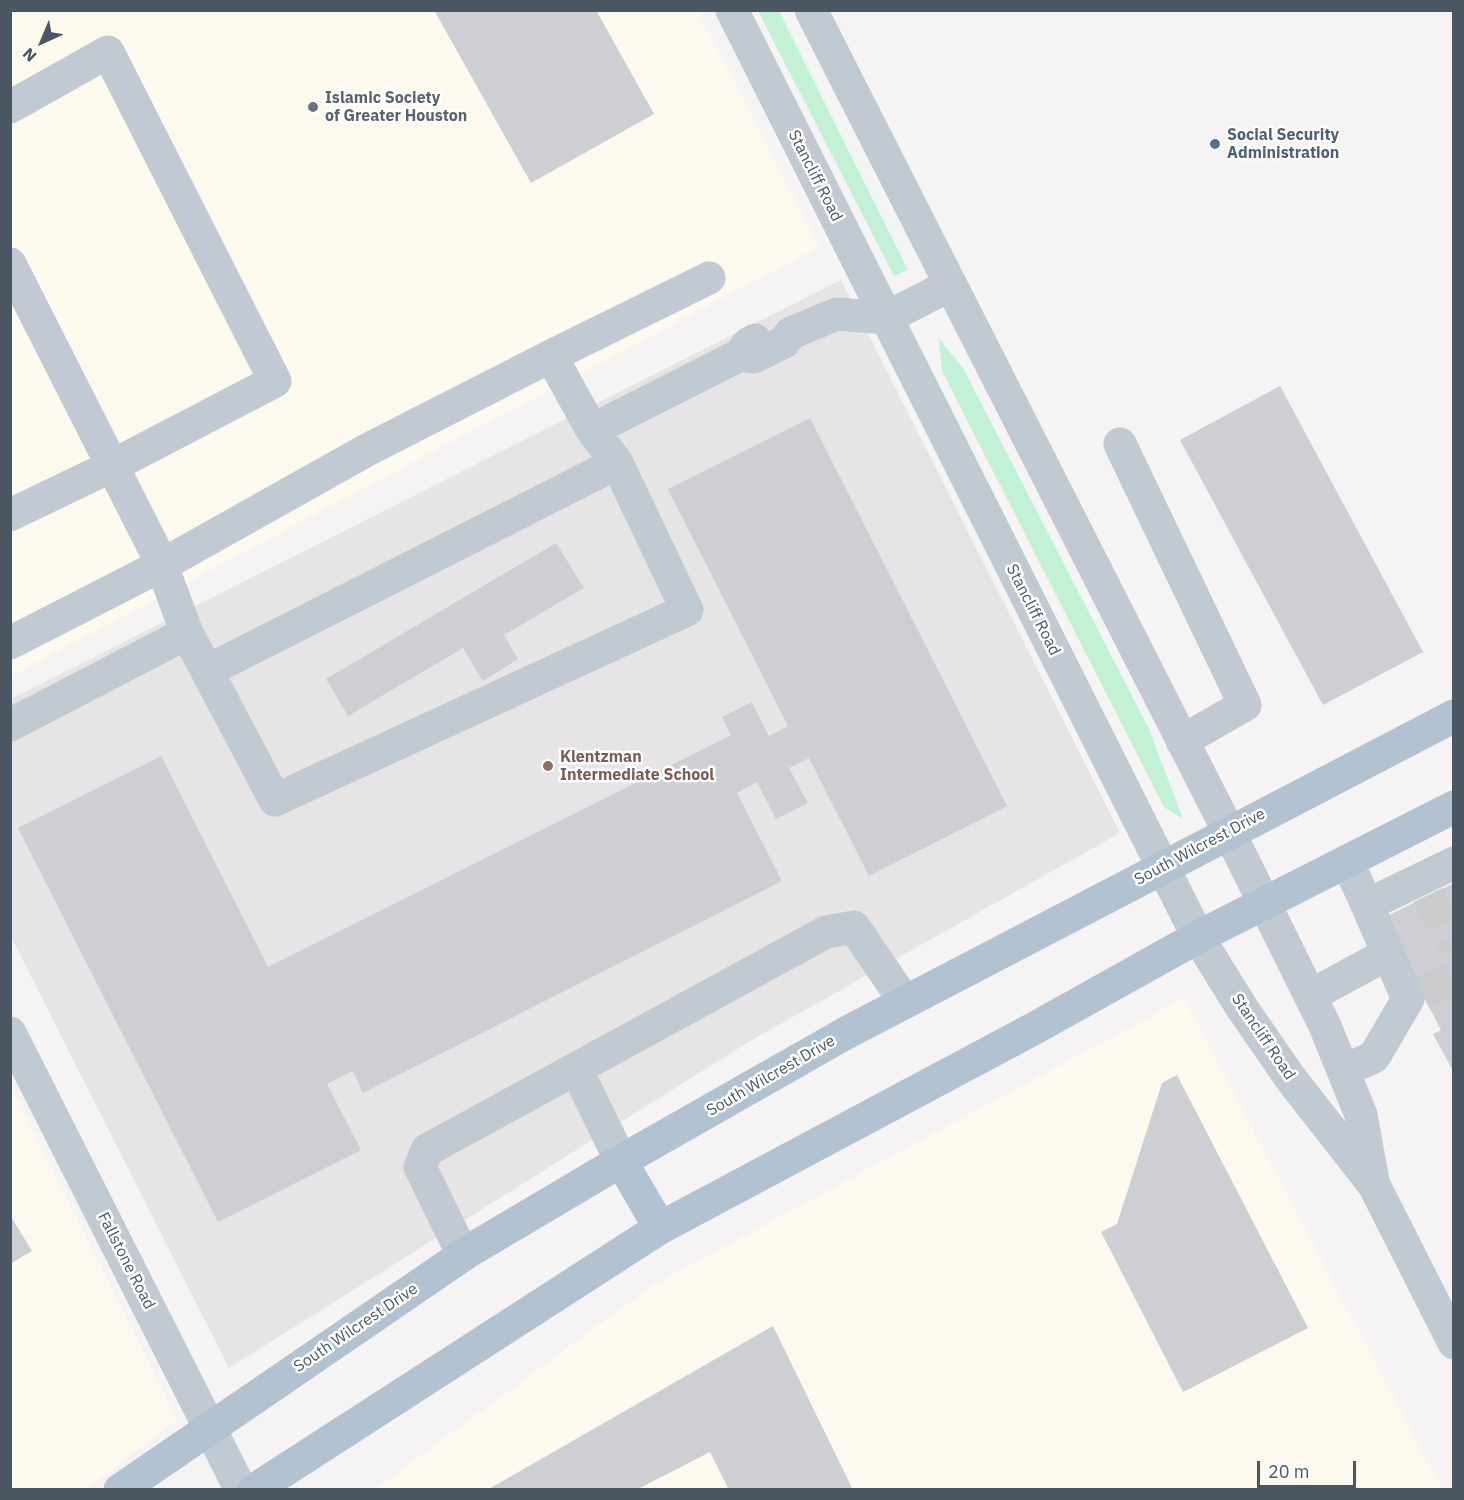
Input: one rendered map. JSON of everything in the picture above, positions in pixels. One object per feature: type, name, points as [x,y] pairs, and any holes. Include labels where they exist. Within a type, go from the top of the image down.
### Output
[{"type":"main road","name":"South Wilcrest Drive","points":[[120,1490],[463,1255],[621,1161],[846,1033],[1454,716]]},
{"type":"main road","points":[[255,1490],[660,1228],[1035,1028],[1198,937],[1454,807]]},
{"type":"main road","points":[[621,1161],[660,1228]]},
{"type":"street","name":"Stancliff Road","points":[[732,10],[1198,937],[1242,1008],[1291,1079],[1374,1185],[1454,1342]]},
{"type":"street","name":"Stancliff Road","points":[[811,10],[1310,996],[1360,1115],[1374,1185]]},
{"type":"street","points":[[10,107],[108,52],[275,381],[112,466],[10,515]]},
{"type":"street","points":[[10,264],[162,565],[187,633],[275,800],[687,610],[616,463],[592,430],[551,356]]},
{"type":"street","points":[[10,643],[162,565],[367,450],[709,278]]},
{"type":"street","points":[[592,430],[740,355],[754,357],[784,342],[791,333],[837,314],[886,318],[950,285]]},
{"type":"street","points":[[1120,444],[1245,705],[1182,741]]},
{"type":"street","points":[[207,671],[616,463]]},
{"type":"street","points":[[10,725],[187,633]]},
{"type":"street","points":[[1343,1071],[1374,1057],[1415,996],[1389,953],[1347,861]]},
{"type":"street","points":[[1367,905],[1424,888],[1454,863]]},
{"type":"street","points":[[463,1255],[420,1167],[427,1150],[826,932],[854,927],[905,1002]]},
{"type":"street","points":[[1310,996],[1389,953]]},
{"type":"street","name":"Fallstone Road","points":[[10,1033],[241,1490]]},
{"type":"street","points":[[576,1069],[621,1161]]},
{"type":"shaded area","points":[[11,11],[698,11],[819,247],[11,676]]},
{"type":"shaded area","name":"Klentzman Intermediate School","points":[[841,280],[1120,833],[750,1041],[229,1368],[11,937],[11,699]]},
{"type":"shaded area","points":[[1184,998],[1442,1489],[374,1490],[653,1285]]},
{"type":"shaded area","points":[[10,1085],[178,1419],[87,1489],[11,1489]]},
{"type":"green space","points":[[758,11],[779,11],[908,270],[894,276]]},
{"type":"green space","points":[[939,339],[963,368],[1149,729],[1183,819],[1164,807],[942,371]]},
{"type":"building","points":[[434,10],[596,10],[654,114],[531,183]]},
{"type":"building","points":[[1280,386],[1423,652],[1323,705],[1180,440]]},
{"type":"building","points":[[810,418],[1007,806],[869,876],[809,758],[789,768],[808,803],[776,819],[757,782],[737,793],[782,881],[363,1093],[353,1071],[327,1084],[361,1150],[218,1222],[18,828],[161,756],[268,967],[731,735],[722,717],[752,702],[769,736],[788,726],[668,489]]},
{"type":"building","points":[[556,543],[584,588],[504,635],[518,659],[483,681],[463,648],[348,716],[326,679]]},
{"type":"building","points":[[1454,883],[1454,1073],[1433,1034],[1441,1030],[1383,918]]},
{"type":"building","points":[[1177,1075],[1308,1328],[1183,1392],[1101,1232],[1117,1224],[1162,1083]]},
{"type":"building","points":[[10,1215],[32,1251],[10,1264]]},
{"type":"building","points":[[773,1326],[853,1490],[729,1490],[710,1452],[636,1490],[487,1490]]},
{"type":"tunnel","points":[[1428,895],[1454,948]]},
{"type":"tunnel","points":[[1422,993],[1454,978]]},
{"type":"place","name":"Islamic Society of Greater Houston","points":[[313,107]]},
{"type":"place","name":"Social Security Administration","points":[[1215,144]]},
{"type":"place","name":"Klentzman Intermediate School","points":[[548,766]]}]
